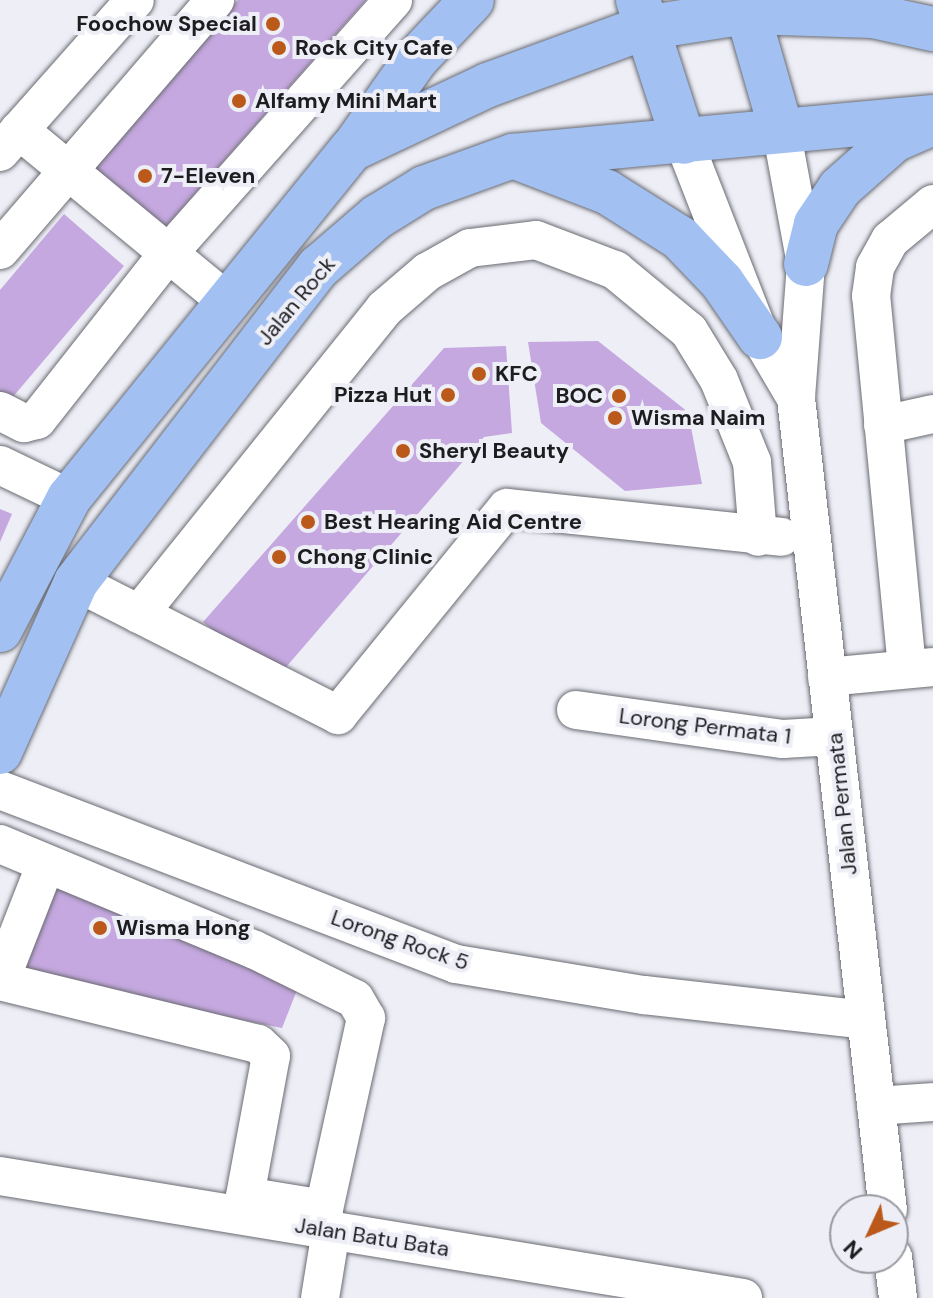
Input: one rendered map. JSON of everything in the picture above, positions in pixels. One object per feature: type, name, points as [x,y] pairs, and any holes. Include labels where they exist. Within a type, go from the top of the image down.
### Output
[{"type":"main road","points":[[0,630],[69,498],[225,300],[352,149],[416,59],[472,0]]},
{"type":"main road","points":[[352,149],[641,14],[746,6],[873,16],[933,29]]},
{"type":"main road","points":[[746,6],[781,129]]},
{"type":"main road","points":[[641,14],[684,142]]},
{"type":"main road","points":[[806,264],[816,224],[840,188],[894,140],[933,120]]},
{"type":"main road","name":"Jalan Rock","points":[[0,752],[76,582],[319,267],[377,217],[424,188],[513,156],[684,142],[781,129],[933,120]]},
{"type":"main road","points":[[513,156],[607,192],[680,238],[722,282],[760,337]]},
{"type":"street","points":[[135,0],[9,141],[65,172],[166,256],[225,300]]},
{"type":"street","points":[[0,250],[215,0]]},
{"type":"street","points":[[0,411],[10,420],[37,420],[166,256],[393,0]]},
{"type":"street","points":[[781,129],[806,264],[796,398]]},
{"type":"street","points":[[684,142],[760,337],[796,398]]},
{"type":"street","points":[[827,677],[920,668],[883,425],[871,296],[875,267],[890,240],[933,204]]},
{"type":"street","points":[[139,614],[384,309],[427,272],[470,248],[536,240],[602,265],[689,331],[719,380],[752,462],[758,537]]},
{"type":"street","name":"Jalan Permata","points":[[796,398],[886,1194]]},
{"type":"street","points":[[883,425],[933,414]]},
{"type":"street","points":[[0,465],[69,498]]},
{"type":"street","points":[[76,582],[338,715],[507,508],[758,537],[812,536]]},
{"type":"street","name":"Lorong Permata 1","points":[[576,710],[783,739],[834,736]]},
{"type":"street","name":"Lorong Rock 5","points":[[0,790],[456,964],[644,995],[866,1020]]},
{"type":"street","points":[[0,844],[45,866],[255,950],[355,999],[366,1018],[324,1209],[245,1196],[271,1056],[258,1044],[0,981],[45,866]]},
{"type":"street","points":[[876,1106],[933,1102]]},
{"type":"street","name":"Jalan Batu Bata","points":[[0,1176],[331,1231],[646,1290],[743,1298]]},
{"type":"street","points":[[320,1298],[331,1231]]},
{"type":"street","points":[[895,1274],[898,1298]]},
{"type":"building","points":[[238,0],[366,0],[164,229],[92,165]]},
{"type":"building","points":[[64,214],[124,266],[6,405],[0,400],[0,290]]},
{"type":"building","name":"Wisma Naim","points":[[598,341],[688,412],[702,484],[625,491],[541,423],[528,342]]},
{"type":"building","points":[[506,346],[512,433],[484,437],[275,680],[203,622],[444,348]]},
{"type":"building","points":[[0,509],[12,514],[0,542]]},
{"type":"building","name":"Wisma Hong","points":[[48,879],[299,985],[282,1028],[24,977]]},
{"type":"place","name":"Foochow Special","points":[[273,24]]},
{"type":"place","name":"Rock City Cafe","points":[[279,48]]},
{"type":"place","name":"Alfamy Mini Mart","points":[[239,101]]},
{"type":"place","name":"7-Eleven","points":[[145,176]]},
{"type":"place","name":"KFC","points":[[479,374]]},
{"type":"place","name":"Pizza Hut","points":[[448,395]]},
{"type":"place","name":"BOC","points":[[619,396]]},
{"type":"place","name":"Wisma Naim","points":[[615,418]]},
{"type":"place","name":"Sheryl Beauty","points":[[403,451]]},
{"type":"place","name":"Best Hearing Aid Centre","points":[[308,522]]},
{"type":"place","name":"Chong Clinic","points":[[279,557]]},
{"type":"place","name":"Wisma Hong","points":[[100,928]]}]
